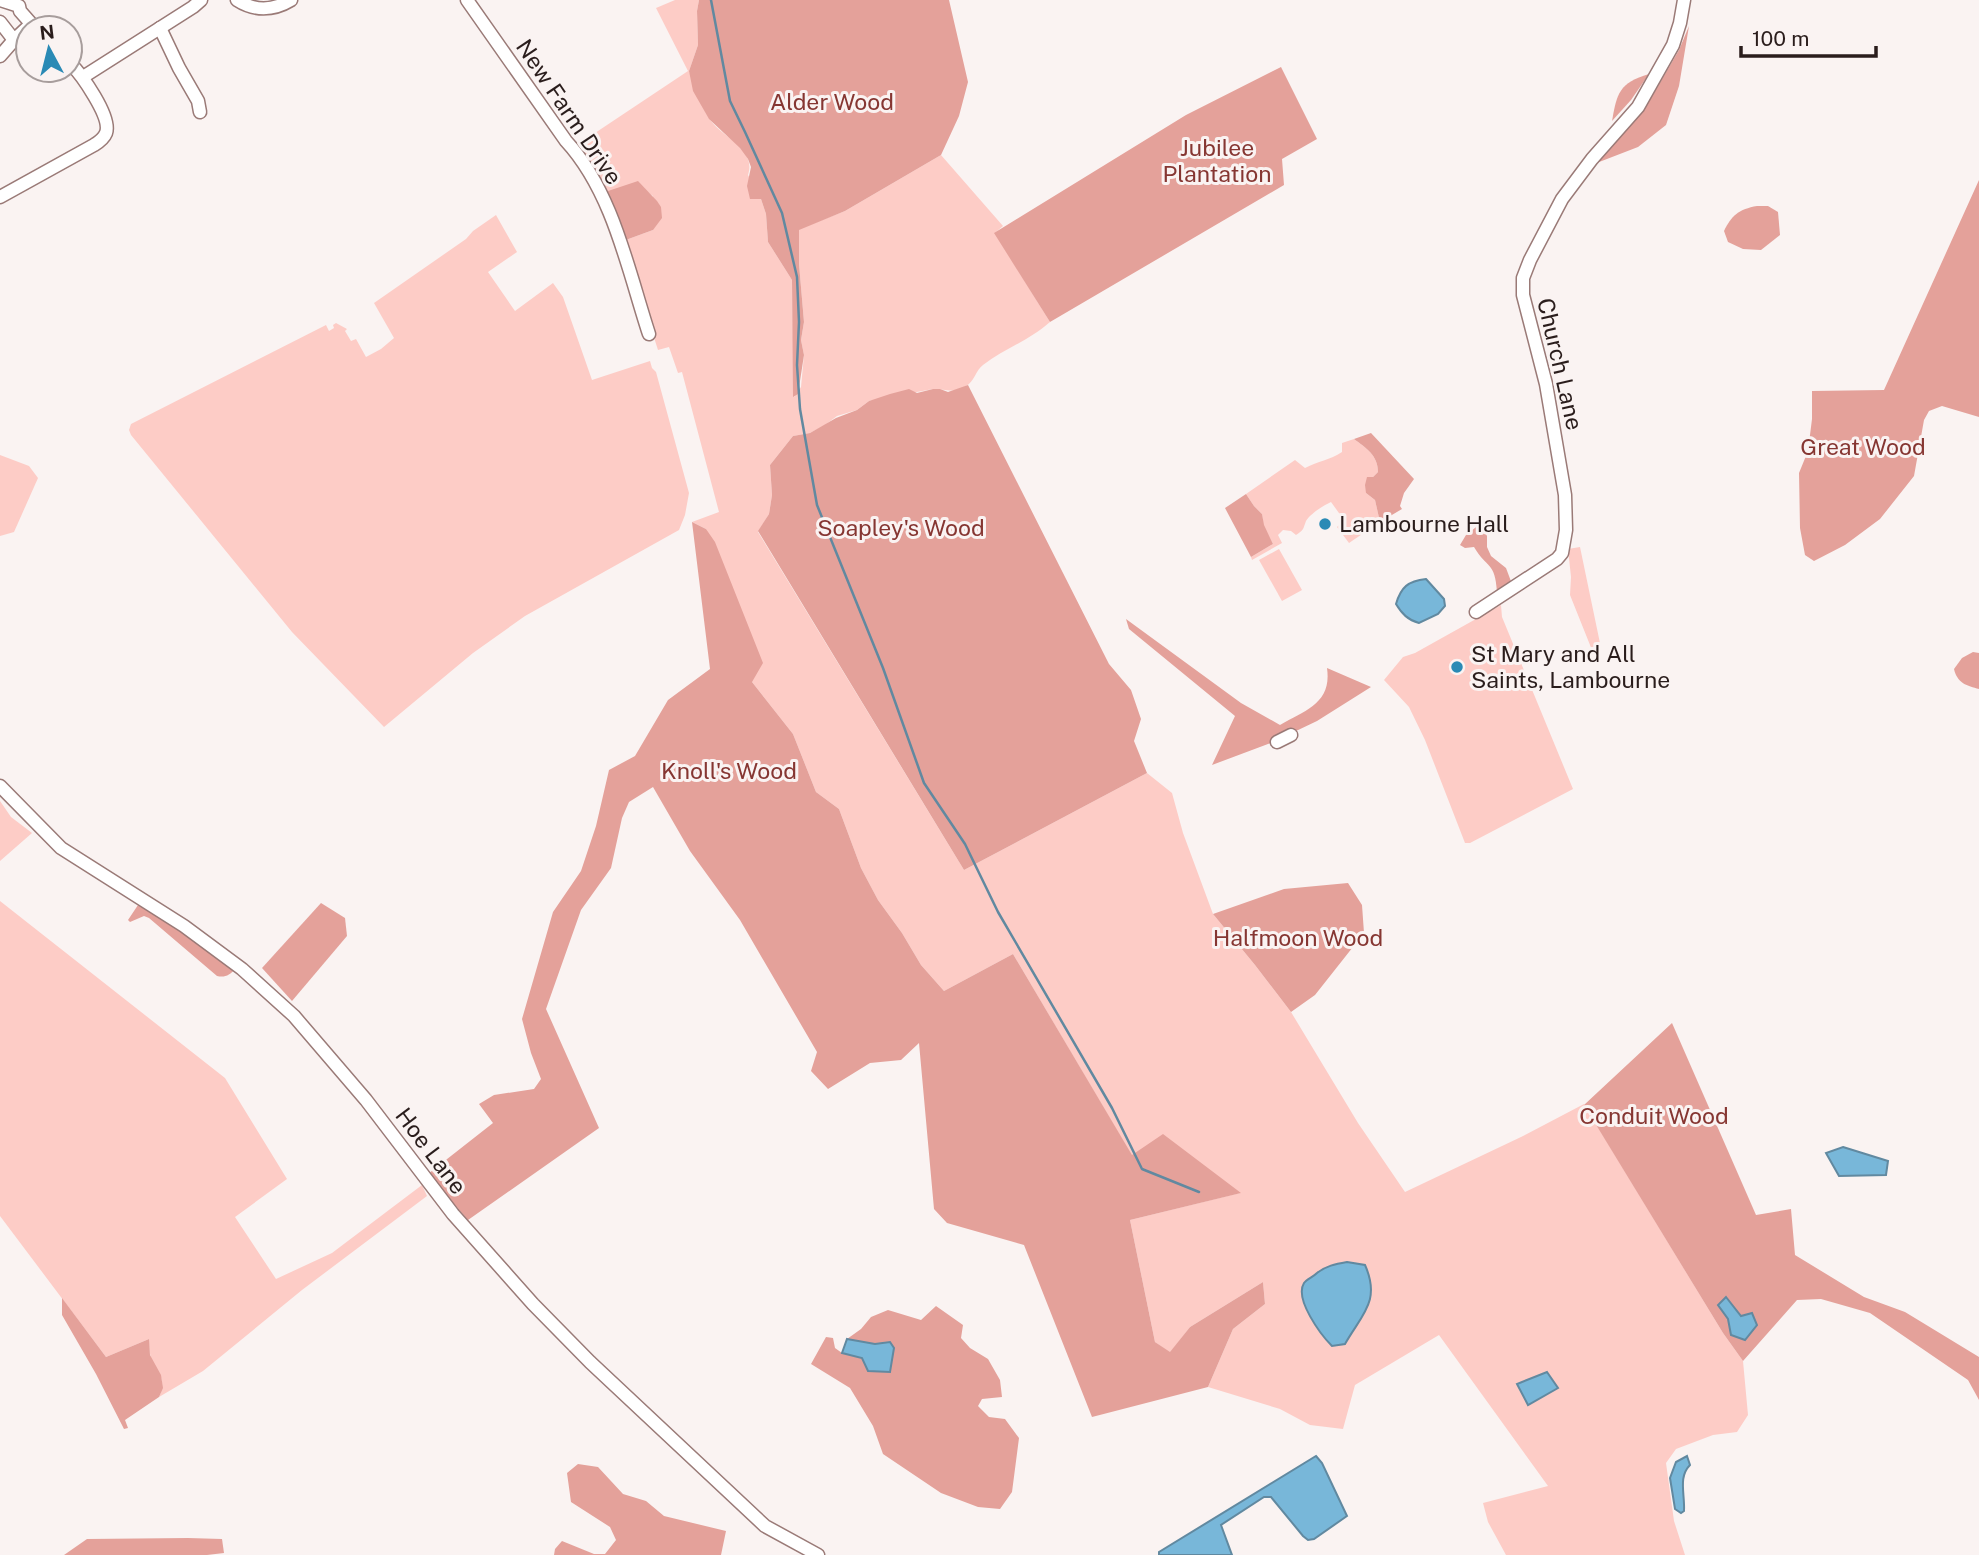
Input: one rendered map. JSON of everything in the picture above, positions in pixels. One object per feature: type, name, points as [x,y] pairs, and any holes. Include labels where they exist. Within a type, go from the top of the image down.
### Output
[{"type":"street","points":[[84,76],[201,0]]},
{"type":"street","points":[[237,0],[254,8],[265,9],[276,8],[291,0]]},
{"type":"street","name":"New Farm Drive","points":[[467,0],[566,141],[576,151],[604,198],[649,334]]},
{"type":"street","name":"Church Lane","points":[[1476,612],[1557,559],[1565,542],[1565,495],[1546,384],[1522,295],[1523,278],[1562,199],[1592,159],[1638,107],[1673,45],[1681,23],[1684,0]]},
{"type":"street","points":[[0,1],[21,3]]},
{"type":"street","points":[[0,22],[14,40],[0,56]]},
{"type":"street","points":[[160,28],[198,101],[200,112]]},
{"type":"street","points":[[0,197],[94,145],[106,133],[105,115],[84,79]]},
{"type":"street","points":[[1277,742],[1291,735]]},
{"type":"street","name":"Hoe Lane","points":[[0,786],[61,849],[184,926],[242,969],[294,1016],[366,1100],[453,1214],[533,1304],[765,1526],[818,1555]]},
{"type":"shaded area","points":[[675,0],[699,0],[698,45],[689,71],[709,118],[747,157],[748,175],[766,214],[768,242],[792,280],[794,397],[801,387],[804,355],[801,340],[804,322],[799,229],[845,211],[941,155],[1003,226],[995,233],[1050,322],[983,365],[971,382],[961,388],[933,389],[869,401],[857,410],[837,416],[810,433],[793,436],[770,465],[772,495],[769,514],[758,532],[964,870],[1147,773],[1172,793],[1183,833],[1213,914],[1291,1012],[1358,1123],[1405,1192],[1584,1104],[1723,1333],[1743,1361],[1748,1415],[1737,1432],[1713,1435],[1676,1449],[1666,1463],[1674,1521],[1685,1555],[1506,1555],[1488,1522],[1483,1503],[1548,1486],[1439,1335],[1355,1385],[1343,1429],[1310,1425],[1280,1409],[1208,1387],[1233,1329],[1265,1304],[1263,1282],[1190,1327],[1170,1353],[1155,1342],[1130,1220],[1240,1193],[1132,1156],[1013,954],[944,991],[921,965],[878,900],[861,868],[839,809],[816,792],[793,734],[752,682],[706,529],[692,522],[719,512],[682,372],[678,373],[669,347],[658,350],[623,241],[653,230],[653,196],[646,191],[605,192],[577,145],[688,71],[656,8]]},
{"type":"shaded area","points":[[496,215],[517,252],[488,272],[515,311],[553,283],[563,297],[592,380],[650,361],[656,372],[689,493],[685,515],[679,530],[525,616],[473,653],[384,727],[292,632],[129,430],[131,424],[326,325],[329,331],[336,323],[347,329],[345,331],[351,341],[356,339],[366,357],[381,349],[394,338],[374,303]]},
{"type":"shaded area","points":[[1354,439],[1371,452],[1376,461],[1378,472],[1366,493],[1375,500],[1380,522],[1349,543],[1337,527],[1344,520],[1331,502],[1311,516],[1299,533],[1296,535],[1283,530],[1278,535],[1282,543],[1252,560],[1251,557],[1273,544],[1263,525],[1262,514],[1246,494],[1295,460],[1305,468],[1337,455],[1342,452],[1342,443]]},
{"type":"shaded area","points":[[0,455],[29,466],[38,478],[14,532],[0,536]]},
{"type":"shaded area","points":[[1580,547],[1601,648],[1592,650],[1570,595],[1568,549]]},
{"type":"shaded area","points":[[1279,549],[1302,590],[1282,601],[1259,560]]},
{"type":"shaded area","points":[[1501,605],[1502,617],[1573,789],[1470,843],[1465,843],[1425,740],[1409,707],[1384,680],[1403,657]]},
{"type":"shaded area","points":[[0,801],[11,817],[32,833],[0,861]]},
{"type":"shaded area","points":[[0,901],[225,1078],[287,1179],[235,1217],[276,1279],[332,1253],[422,1185],[427,1196],[302,1290],[203,1371],[159,1397],[162,1381],[151,1358],[149,1339],[106,1357],[0,1216]]},
{"type":"green space","name":"Alder Wood","points":[[699,0],[949,0],[968,82],[959,116],[941,155],[845,211],[799,230],[804,322],[801,340],[804,355],[798,394],[793,397],[792,280],[768,242],[766,214],[761,199],[750,199],[747,186],[751,167],[748,159],[709,119],[693,91],[689,71],[698,45]]},
{"type":"green space","points":[[1689,26],[1679,86],[1666,125],[1638,147],[1594,164],[1644,110],[1679,50]]},
{"type":"green space","name":"Jubilee Plantation","points":[[1281,67],[1317,139],[1282,159],[1284,185],[1050,322],[994,233],[1186,115]]},
{"type":"green space","points":[[1649,74],[1612,121],[1621,90],[1631,81]]},
{"type":"green space","name":"Great Wood","points":[[1979,180],[1979,417],[1942,406],[1929,411],[1924,420],[1914,476],[1880,519],[1845,545],[1814,561],[1805,555],[1800,528],[1799,473],[1808,451],[1812,391],[1884,390]]},
{"type":"green space","points":[[638,181],[661,207],[662,218],[653,230],[623,241],[605,192]]},
{"type":"green space","points":[[1768,206],[1778,212],[1780,235],[1761,250],[1743,249],[1728,242],[1724,231],[1730,221],[1740,211]]},
{"type":"green space","name":"Soapley's Wood","points":[[968,385],[1109,664],[1131,690],[1141,719],[1134,741],[1147,773],[964,870],[758,531],[769,514],[772,495],[770,465],[793,436],[810,433],[857,410],[869,401],[890,394],[909,389],[917,393],[933,389],[948,392]]},
{"type":"green space","points":[[1371,433],[1414,479],[1404,493],[1400,506],[1402,509],[1380,522],[1375,500],[1366,493],[1365,485],[1367,477],[1373,477],[1378,472],[1376,461],[1370,452],[1354,439]]},
{"type":"green space","points":[[1246,494],[1262,514],[1273,544],[1251,557],[1225,508]]},
{"type":"green space","name":"Knoll's Wood","points":[[692,522],[706,529],[715,542],[763,663],[752,682],[793,734],[816,792],[839,809],[861,868],[878,900],[921,965],[944,991],[1013,954],[1132,1155],[1163,1134],[1241,1193],[1130,1220],[1155,1342],[1170,1352],[1190,1327],[1263,1282],[1265,1304],[1233,1329],[1208,1387],[1092,1417],[1024,1245],[947,1223],[934,1209],[919,1043],[901,1060],[870,1063],[828,1089],[811,1071],[817,1052],[740,920],[690,851],[653,787],[629,802],[622,818],[611,868],[581,910],[546,1009],[599,1128],[468,1220],[428,1174],[493,1123],[479,1104],[494,1095],[534,1089],[541,1079],[522,1019],[553,912],[581,871],[596,826],[609,770],[635,756],[668,700],[710,669]]},
{"type":"green space","points":[[1480,524],[1487,536],[1487,547],[1491,556],[1506,568],[1512,584],[1484,600],[1497,592],[1492,570],[1474,547],[1465,548],[1460,545],[1466,535]]},
{"type":"green space","points":[[1126,619],[1241,703],[1280,725],[1308,710],[1321,697],[1325,690],[1327,668],[1371,687],[1317,721],[1273,742],[1212,765],[1235,716],[1129,629]]},
{"type":"green space","points":[[1973,652],[1979,653],[1979,689],[1960,681],[1954,669],[1962,658]]},
{"type":"green space","name":"Halfmoon Wood","points":[[1348,883],[1362,905],[1364,933],[1315,995],[1291,1012],[1213,914],[1284,889]]},
{"type":"green space","points":[[140,902],[235,969],[222,977],[217,976],[149,918],[144,916],[130,922],[128,920]]},
{"type":"green space","points":[[321,903],[345,918],[347,936],[292,1001],[262,968]]},
{"type":"green space","name":"Conduit Wood","points":[[1672,1023],[1756,1215],[1791,1209],[1795,1255],[1864,1297],[1905,1312],[1979,1357],[1979,1400],[1968,1380],[1870,1313],[1821,1299],[1797,1300],[1743,1361],[1723,1333],[1584,1105]]},
{"type":"green space","points":[[62,1298],[106,1357],[149,1339],[150,1355],[161,1375],[163,1388],[159,1397],[125,1420],[128,1428],[124,1429],[62,1315]]},
{"type":"green space","points":[[936,1306],[963,1325],[961,1338],[970,1348],[988,1359],[1000,1380],[1002,1397],[982,1399],[978,1406],[989,1417],[1005,1419],[1019,1438],[1012,1492],[1000,1509],[978,1507],[941,1493],[883,1454],[873,1426],[850,1388],[811,1364],[826,1337],[833,1338],[835,1348],[842,1353],[862,1358],[875,1344],[847,1339],[871,1317],[888,1310],[921,1320]]},
{"type":"green space","points":[[578,1464],[598,1467],[623,1494],[646,1501],[664,1516],[726,1531],[721,1555],[554,1555],[555,1549],[562,1541],[594,1554],[605,1554],[616,1540],[610,1527],[571,1502],[567,1473]]},
{"type":"green space","points":[[87,1539],[222,1539],[224,1553],[64,1555]]},
{"type":"water","points":[[1426,579],[1444,599],[1445,606],[1438,614],[1419,623],[1406,616],[1396,604],[1406,586]]},
{"type":"water","points":[[1843,1147],[1888,1161],[1886,1175],[1839,1176],[1826,1153]]},
{"type":"water","points":[[1347,1262],[1365,1265],[1371,1288],[1370,1298],[1345,1344],[1332,1346],[1310,1316],[1302,1290],[1304,1283],[1320,1271]]},
{"type":"water","points":[[1726,1297],[1741,1316],[1752,1313],[1757,1325],[1745,1340],[1731,1335],[1728,1319],[1718,1305]]},
{"type":"water","points":[[847,1339],[875,1344],[890,1342],[894,1348],[890,1372],[868,1371],[862,1358],[842,1353]]},
{"type":"water","points":[[1547,1372],[1558,1388],[1528,1405],[1517,1384]]},
{"type":"water","points":[[1316,1456],[1322,1463],[1347,1516],[1314,1539],[1308,1540],[1303,1536],[1271,1497],[1264,1497],[1221,1525],[1232,1555],[1159,1555],[1159,1552]]},
{"type":"water","points":[[1687,1456],[1690,1465],[1683,1480],[1684,1511],[1681,1513],[1675,1509],[1670,1478],[1676,1462]]},
{"type":"waterway","points":[[711,0],[730,101],[782,213],[797,277],[800,409],[817,505],[883,668],[924,783],[965,844],[998,912],[1112,1108],[1142,1169],[1199,1192]]},
{"type":"place","name":"Lambourne Hall","points":[[1325,524]]},
{"type":"place","name":"St Mary and All Saints, Lambourne","points":[[1457,667]]}]
